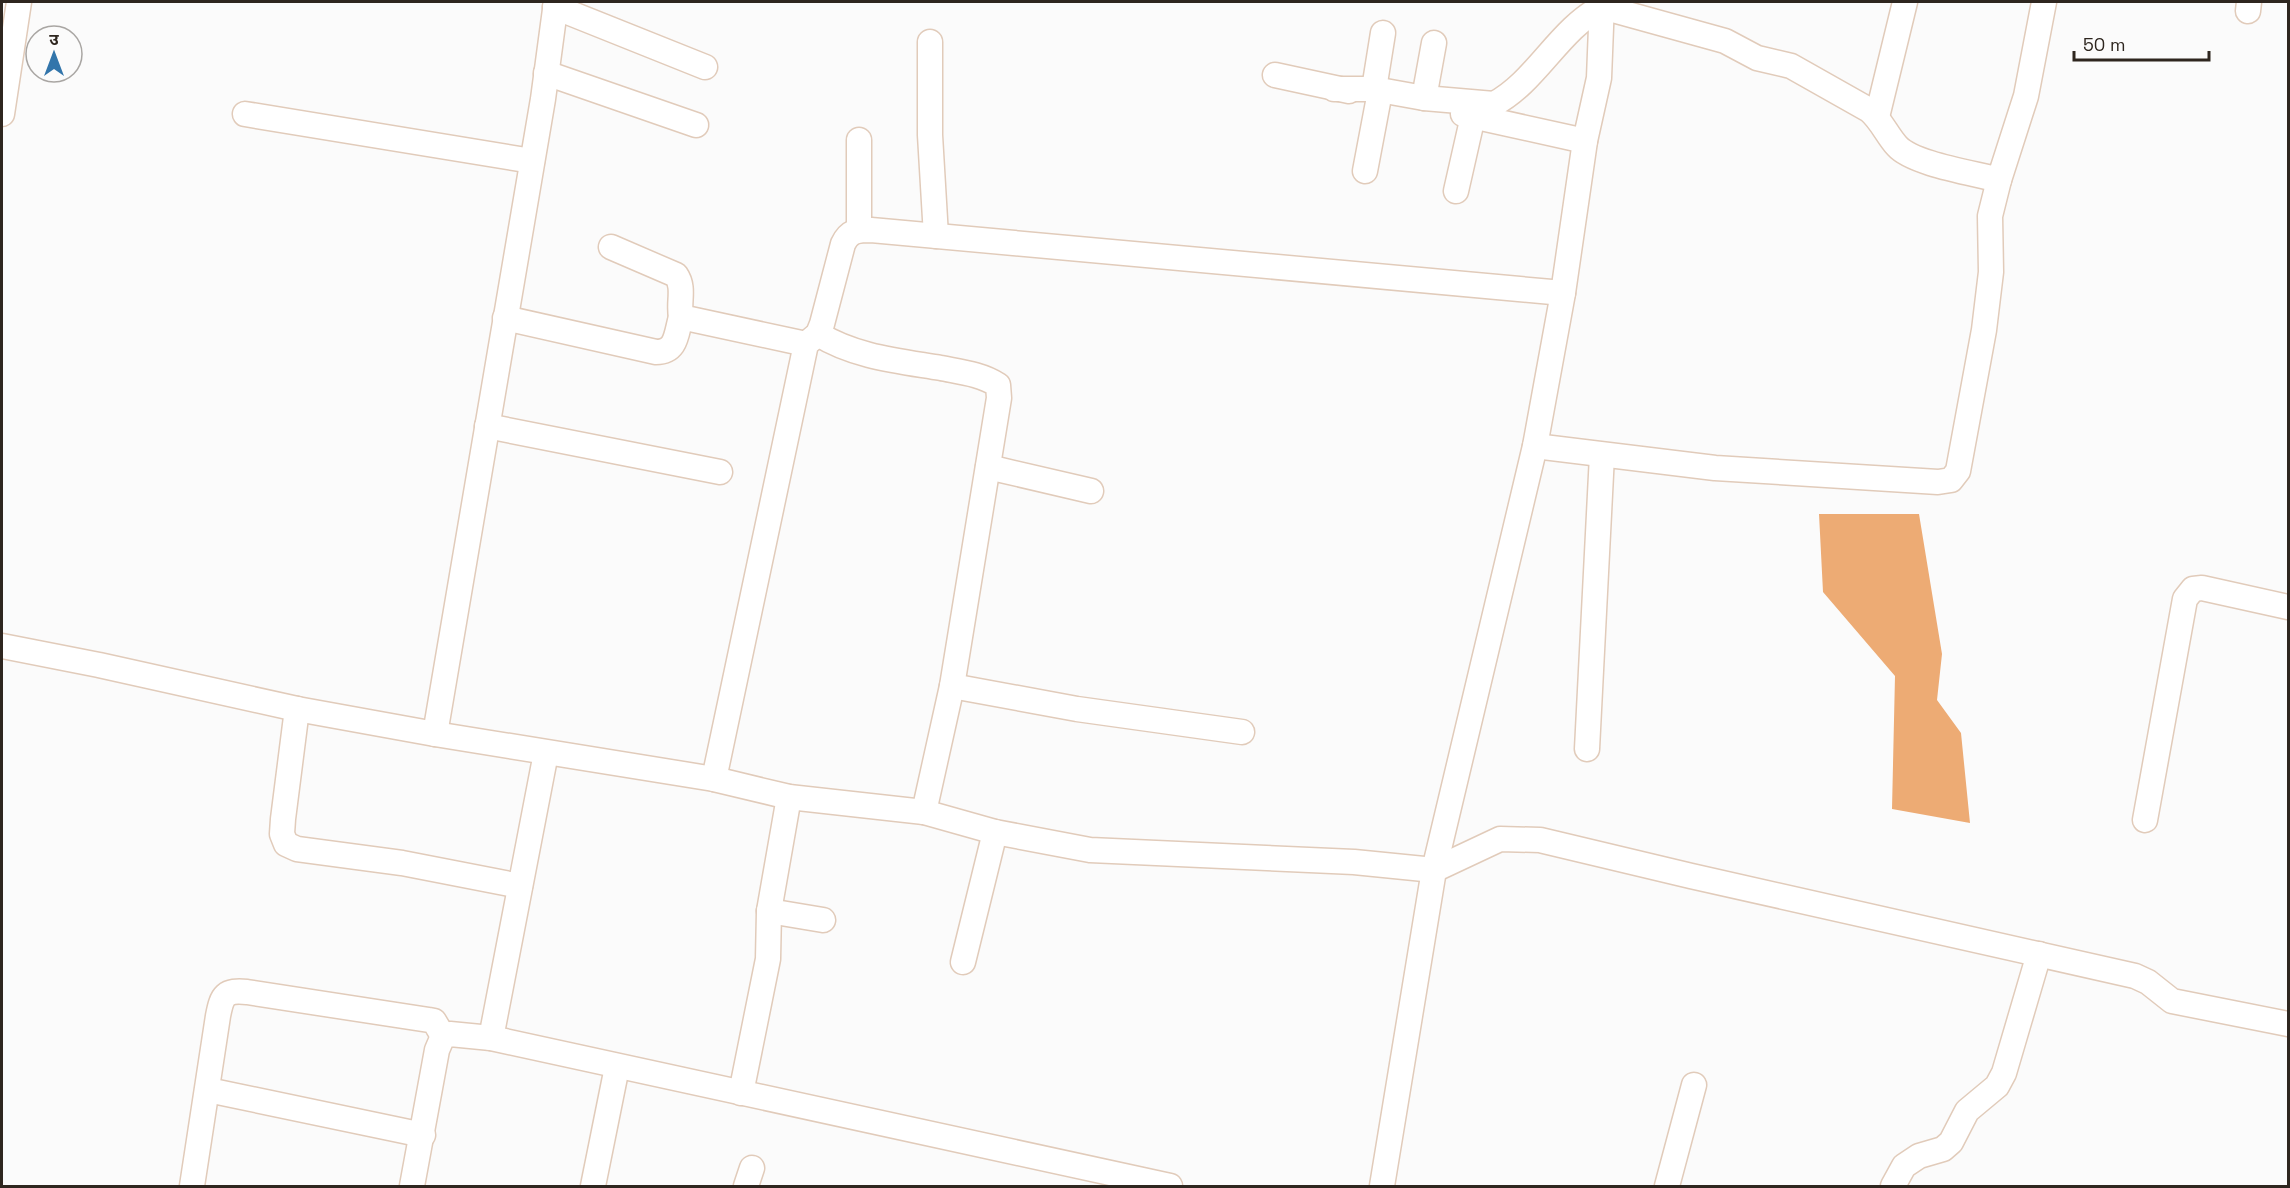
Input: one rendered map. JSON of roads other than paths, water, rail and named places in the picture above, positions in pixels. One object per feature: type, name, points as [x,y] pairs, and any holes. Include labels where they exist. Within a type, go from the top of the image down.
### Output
[{"type":"street","points":[[2,114],[19,2]]},
{"type":"street","points":[[1877,117],[1905,2]]},
{"type":"street","points":[[1534,446],[1715,468],[1938,482],[1951,480],[1958,471],[1984,330],[1991,272],[1990,216],[2026,96],[2044,2]]},
{"type":"street","points":[[435,734],[532,161],[555,4],[705,68]]},
{"type":"street","points":[[1602,4],[1725,41],[1757,58],[1791,66],[1869,110],[1877,117],[1898,147],[1910,156],[1999,180]]},
{"type":"street","points":[[1275,75],[1334,88],[1494,104],[1502,100],[1584,18],[1602,4]]},
{"type":"street","points":[[1382,1186],[1434,870],[1534,446],[1563,293],[1585,141],[1599,78],[1602,4]]},
{"type":"street","points":[[1365,171],[1377,93],[1383,33]]},
{"type":"street","points":[[930,42],[930,135],[936,236]]},
{"type":"street","points":[[1424,98],[1434,43]]},
{"type":"street","points":[[546,73],[696,125]]},
{"type":"street","points":[[1377,93],[1585,141]]},
{"type":"street","points":[[245,114],[532,161]]},
{"type":"street","points":[[1456,191],[1473,116]]},
{"type":"street","points":[[859,230],[860,140]]},
{"type":"street","points":[[714,779],[812,339],[847,236],[859,230],[936,236],[1563,293]]},
{"type":"street","points":[[505,318],[656,352],[666,352],[672,347],[681,317],[680,281],[676,275],[611,247]]},
{"type":"street","points":[[681,317],[812,339],[861,354],[978,375],[998,385],[999,398],[952,686],[924,812]]},
{"type":"street","points":[[487,426],[720,472]]},
{"type":"street","points":[[1587,749],[1602,455]]},
{"type":"street","points":[[988,467],[1091,491]]},
{"type":"street","points":[[2145,820],[2185,599],[2193,589],[2202,588],[2289,607]]},
{"type":"street","points":[[2,646],[297,709],[546,753],[714,779],[789,797],[924,812],[995,832],[1090,850],[1354,862],[1434,870],[1500,839],[1540,840],[2142,978],[2172,1001],[2289,1024]]},
{"type":"street","points":[[952,686],[1077,709],[1242,732]]},
{"type":"street","points":[[297,709],[283,819],[282,834],[286,844],[297,849],[402,863],[520,886]]},
{"type":"street","points":[[491,1038],[546,753]]},
{"type":"street","points":[[741,1093],[768,958],[769,911],[789,797]]},
{"type":"street","points":[[963,962],[995,832]]},
{"type":"street","points":[[769,911],[823,920]]},
{"type":"street","points":[[1893,1186],[1904,1166],[1919,1156],[1943,1149],[1951,1142],[1967,1112],[1998,1086],[2004,1073],[2039,954]]},
{"type":"street","points":[[192,1186],[220,1003],[230,991],[434,1021],[443,1036]]},
{"type":"street","points":[[443,1036],[450,1034],[491,1038],[657,1074],[1087,1178],[1170,1186]]},
{"type":"street","points":[[412,1186],[437,1050],[443,1036]]},
{"type":"street","points":[[593,1186],[617,1067]]},
{"type":"street","points":[[1667,1186],[1694,1085]]},
{"type":"street","points":[[208,1089],[423,1136]]}]
